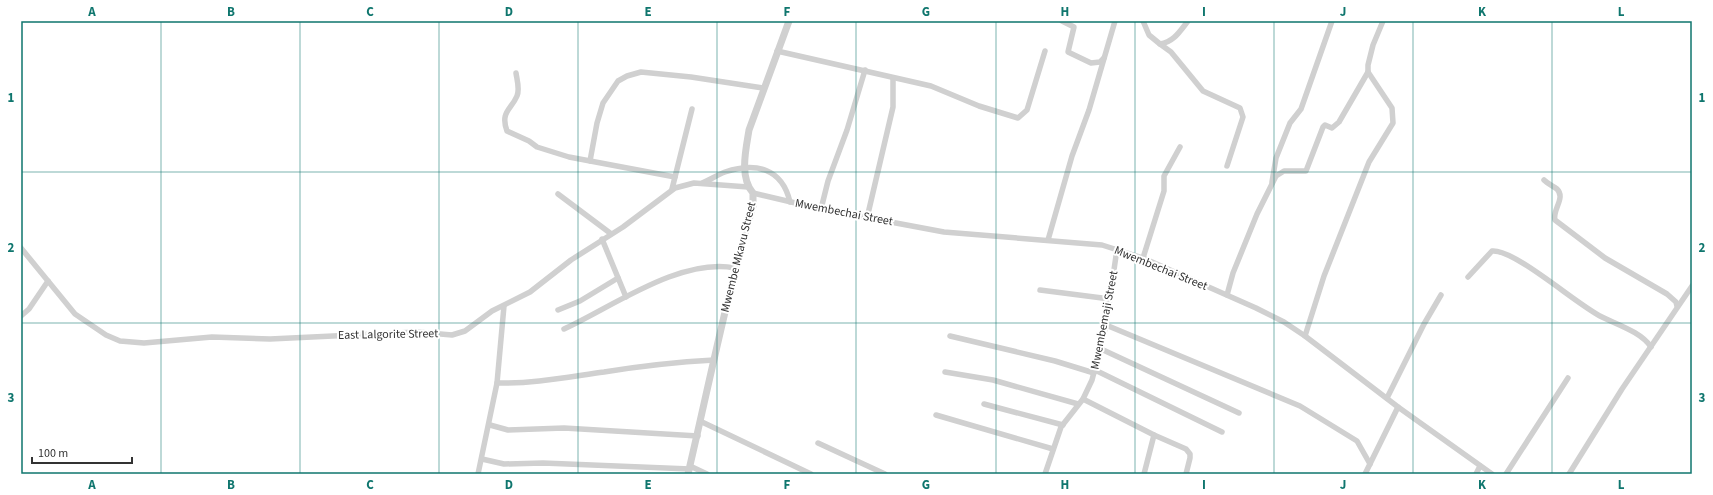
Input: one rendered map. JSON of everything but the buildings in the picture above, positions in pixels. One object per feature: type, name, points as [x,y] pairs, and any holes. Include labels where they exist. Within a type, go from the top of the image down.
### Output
[{"type":"street","name":"Mwembe Mkavu Street","points":[[689,470],[702,422],[714,360],[735,268],[753,206],[746,167],[749,130],[763,88],[789,21]]},
{"type":"street","points":[[1062,21],[1074,27],[1068,52],[1091,63],[1100,62],[1104,57]]},
{"type":"street","points":[[1048,240],[1072,156],[1089,110],[1115,21]]},
{"type":"street","points":[[1143,21],[1149,35],[1171,52],[1203,91],[1240,108],[1243,117],[1227,166]]},
{"type":"street","points":[[1160,44],[1167,43],[1177,35],[1188,21]]},
{"type":"street","points":[[1272,184],[1276,158],[1290,123],[1301,109],[1332,21]]},
{"type":"street","points":[[1227,296],[1238,262],[1257,214],[1276,176],[1284,171],[1306,171],[1322,127],[1325,125],[1332,128],[1339,122],[1368,72],[1368,65],[1373,45],[1383,21]]},
{"type":"street","points":[[777,51],[931,86],[978,106],[1018,118],[1027,110],[1045,51]]},
{"type":"street","points":[[821,209],[828,181],[847,130],[864,70]]},
{"type":"street","points":[[590,161],[597,123],[603,103],[618,81],[627,76],[641,72],[690,77],[763,88]]},
{"type":"street","points":[[1305,336],[1324,276],[1369,162],[1393,123],[1392,108],[1368,72]]},
{"type":"street","points":[[516,73],[518,88],[517,96],[509,107],[504,118],[507,131],[529,141],[537,147],[590,161],[675,177]]},
{"type":"street","points":[[867,218],[892,107],[892,78]]},
{"type":"street","points":[[672,190],[692,110]]},
{"type":"street","points":[[1143,258],[1164,191],[1164,176],[1180,147]]},
{"type":"street","points":[[700,184],[723,173],[746,167],[775,174],[784,183],[790,202]]},
{"type":"street","points":[[1544,180],[1557,189],[1559,193],[1560,201],[1555,213],[1555,220],[1605,258],[1667,294],[1676,302],[1677,306]]},
{"type":"street","name":"East Lalgorite Street","points":[[21,248],[75,314],[90,325],[120,341],[144,343],[212,337],[270,339],[417,332],[452,335],[465,331],[492,311],[504,306],[540,285],[571,260],[610,233],[623,227],[672,190],[683,185],[700,184],[751,190]]},
{"type":"street","name":"Mwembechai Street","points":[[751,190],[790,202],[821,209],[944,232],[1102,245],[1143,258],[1273,316],[1305,336],[1398,407],[1492,474]]},
{"type":"street","points":[[558,194],[610,233]]},
{"type":"street","points":[[602,239],[626,297]]},
{"type":"street","name":"Mwembemaji Street","points":[[1045,474],[1063,424],[1083,399],[1095,371],[1106,325],[1117,249]]},
{"type":"street","points":[[1468,277],[1492,251],[1503,252],[1522,263],[1594,313],[1645,340],[1651,347]]},
{"type":"street","points":[[564,329],[666,278],[711,266],[722,265],[735,268]]},
{"type":"street","points":[[558,310],[580,301],[618,278]]},
{"type":"street","points":[[21,316],[29,309],[48,281]]},
{"type":"street","points":[[1569,474],[1622,389],[1692,286]]},
{"type":"street","points":[[1040,290],[1110,299]]},
{"type":"street","points":[[1387,398],[1424,324],[1441,295]]},
{"type":"street","points":[[478,474],[490,425],[497,383],[504,306]]},
{"type":"street","points":[[1106,325],[1300,406],[1358,441],[1362,446],[1370,464]]},
{"type":"street","points":[[950,336],[1095,371],[1222,432]]},
{"type":"street","points":[[1101,349],[1239,413]]},
{"type":"street","points":[[497,383],[515,384],[546,381],[659,363],[714,360]]},
{"type":"street","points":[[945,372],[993,380],[1078,404]]},
{"type":"street","points":[[1506,474],[1568,378]]},
{"type":"street","points":[[1083,399],[1189,451],[1190,458],[1186,474]]},
{"type":"street","points":[[984,404],[1063,424]]},
{"type":"street","points":[[1365,474],[1398,407]]},
{"type":"street","points":[[936,415],[1053,449]]},
{"type":"street","points":[[702,422],[812,474]]},
{"type":"street","points":[[490,425],[508,430],[564,428],[698,436]]},
{"type":"street","points":[[1144,474],[1154,435]]},
{"type":"street","points":[[818,443],[885,474]]},
{"type":"street","points":[[482,459],[504,464],[543,463],[689,470],[707,474]]},
{"type":"street","points":[[1476,474],[1480,466]]}]
